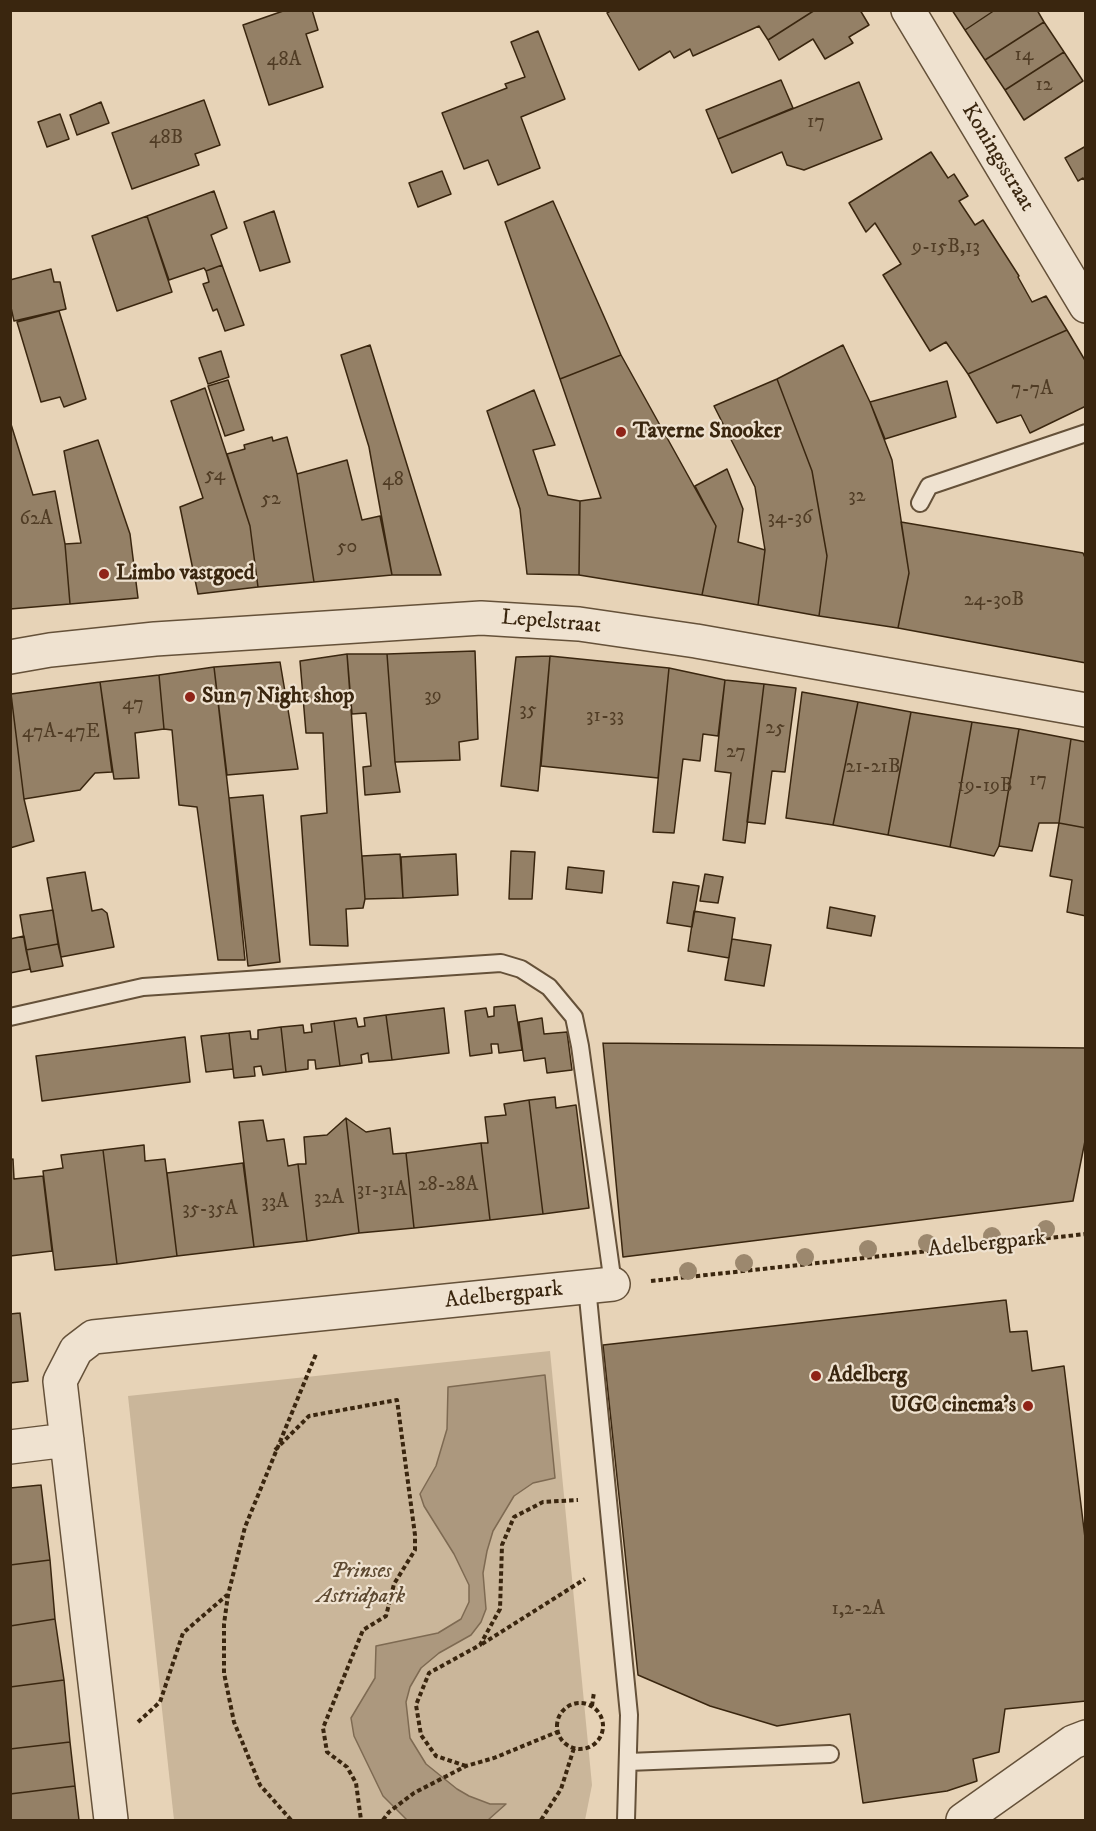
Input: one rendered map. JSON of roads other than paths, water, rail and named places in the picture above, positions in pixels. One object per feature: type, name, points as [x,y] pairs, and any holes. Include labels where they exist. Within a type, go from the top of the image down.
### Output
[{"type":"street","name":"Koningsstraat","points":[[908,10],[1086,306]]},
{"type":"street","name":"Lepelstraat","points":[[10,657],[50,650],[155,639],[481,618],[579,624],[685,639],[1086,710]]},
{"type":"street","name":"Adelbergpark","points":[[67,1440],[60,1381],[76,1350],[93,1337],[600,1286]]},
{"type":"street","points":[[10,1447],[67,1440],[111,1821]]},
{"type":"street","points":[[963,1821],[1073,1743],[1086,1737]]},
{"type":"lane","points":[[920,503],[929,486],[1086,433]]},
{"type":"lane","points":[[10,1017],[143,987],[501,963],[521,969],[549,987],[574,1017],[580,1046],[600,1286],[608,1498],[629,1715],[626,1821]]},
{"type":"lane","points":[[628,1762],[830,1754]]},
{"type":"place","name":"Taverne Snooker","points":[[621,432]]},
{"type":"place","name":"Limbo vastgoed","points":[[104,574]]},
{"type":"place","name":"Sun 7 Night shop","points":[[190,697]]},
{"type":"place","name":"Adelberg","points":[[816,1376]]},
{"type":"place","name":"UGC cinema's","points":[[1028,1406]]},
{"type":"park label","name":"Prinses Astridpark","points":[[361,1584]]}]
